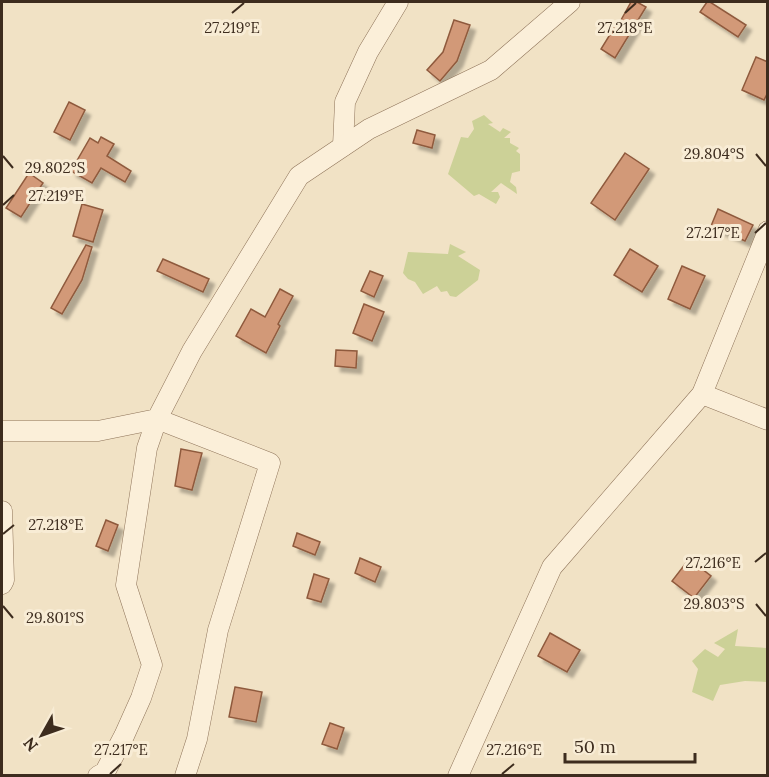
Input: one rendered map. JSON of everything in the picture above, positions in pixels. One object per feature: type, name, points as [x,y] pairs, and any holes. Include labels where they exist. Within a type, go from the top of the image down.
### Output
[{"type":"street","points":[[343,146],[345,102],[368,52],[398,2]]},
{"type":"street","points":[[98,776],[105,772],[124,736],[141,698],[152,665],[126,585],[147,447],[157,419],[192,351],[300,176],[369,129],[491,70],[570,2]]},
{"type":"street","points":[[458,776],[552,567],[702,394],[768,231]]},
{"type":"street","points":[[702,394],[768,420]]},
{"type":"street","points":[[2,431],[98,431],[157,419],[270,463],[218,630],[197,739],[185,776]]},
{"type":"street","points":[[2,511],[2,584]]},
{"type":"green space","points":[[484,115],[493,123],[488,124],[500,132],[503,128],[511,132],[504,138],[510,138],[510,143],[519,148],[516,151],[520,154],[520,171],[512,173],[510,182],[516,187],[517,194],[501,183],[491,192],[498,192],[500,197],[496,204],[479,194],[474,196],[448,174],[461,137],[468,138],[474,129],[472,121]]},
{"type":"green space","points":[[450,244],[466,252],[458,256],[480,270],[478,280],[456,297],[450,296],[447,291],[441,292],[437,286],[423,294],[415,282],[403,273],[408,252],[448,254]]},
{"type":"green space","points":[[738,629],[735,646],[767,648],[767,682],[745,681],[720,685],[713,701],[692,692],[698,669],[692,661],[705,649],[718,657],[725,649],[714,643]]},
{"type":"building","points":[[631,2],[637,2],[646,7],[615,58],[601,49],[614,28],[616,29]]},
{"type":"building","points":[[707,2],[746,25],[738,37],[700,12]]},
{"type":"building","points":[[454,20],[470,25],[457,61],[440,81],[427,70],[443,52]]},
{"type":"building","points":[[756,57],[768,62],[768,92],[764,100],[742,90]]},
{"type":"building","points":[[69,102],[85,110],[70,140],[54,132]]},
{"type":"building","points":[[417,130],[435,135],[432,148],[413,143]]},
{"type":"building","points":[[101,137],[114,144],[107,156],[131,171],[125,182],[101,168],[92,183],[71,171],[90,138],[98,143]]},
{"type":"building","points":[[625,153],[649,169],[615,220],[591,203]]},
{"type":"building","points":[[29,173],[43,183],[21,217],[6,208]]},
{"type":"building","points":[[82,204],[103,210],[93,242],[73,236]]},
{"type":"building","points":[[718,209],[753,225],[745,241],[711,226]]},
{"type":"building","points":[[86,245],[92,247],[82,280],[62,314],[51,308]]},
{"type":"building","points":[[630,249],[658,266],[642,292],[614,275]]},
{"type":"building","points":[[163,259],[209,279],[203,292],[157,271]]},
{"type":"building","points":[[682,266],[705,276],[690,309],[668,299]]},
{"type":"building","points":[[370,271],[383,276],[374,297],[361,291]]},
{"type":"building","points":[[280,289],[293,296],[266,353],[236,336],[251,309],[265,317]]},
{"type":"building","points":[[364,304],[384,312],[372,341],[353,333]]},
{"type":"building","points":[[336,350],[357,351],[356,368],[335,366]]},
{"type":"building","points":[[181,449],[202,453],[192,490],[175,486]]},
{"type":"building","points":[[106,520],[118,525],[108,551],[96,546]]},
{"type":"building","points":[[297,533],[320,542],[315,555],[293,546]]},
{"type":"building","points":[[360,558],[381,567],[375,582],[355,573]]},
{"type":"building","points":[[689,559],[711,576],[694,598],[672,581]]},
{"type":"building","points":[[314,574],[329,579],[321,602],[307,598]]},
{"type":"building","points":[[550,633],[580,650],[567,672],[538,656]]},
{"type":"building","points":[[235,687],[262,692],[256,722],[229,717]]},
{"type":"building","points":[[330,723],[344,728],[337,749],[322,744]]}]
